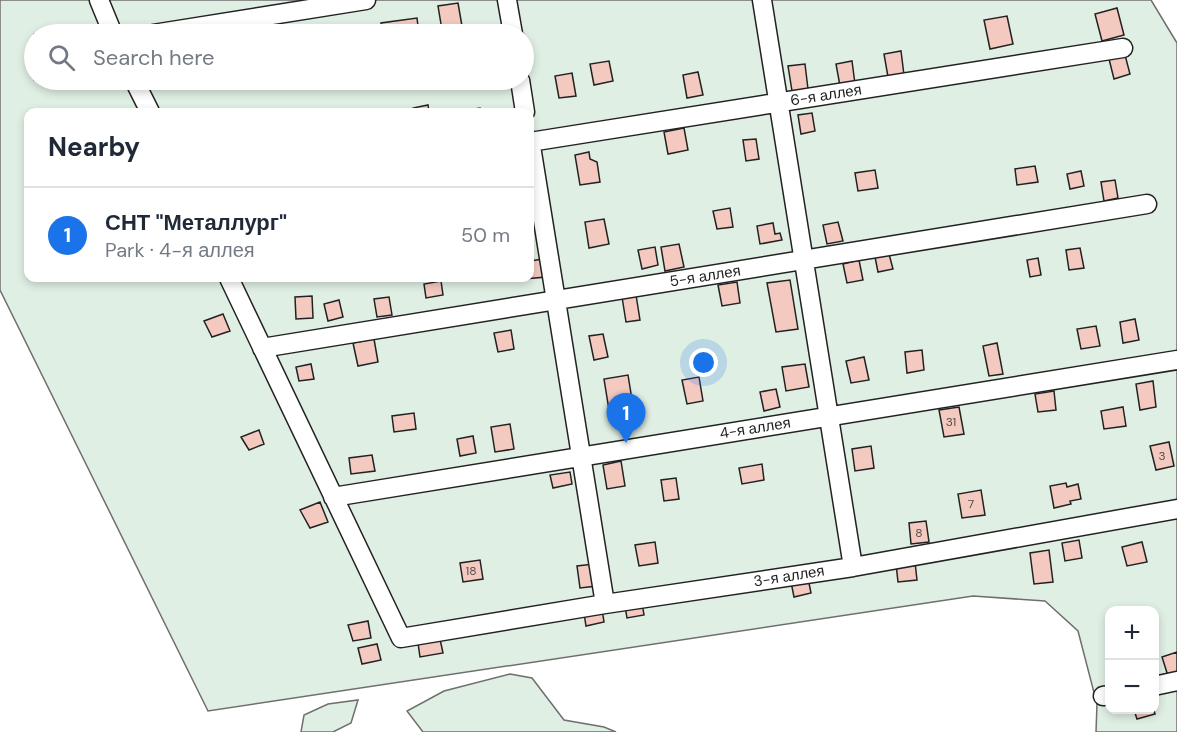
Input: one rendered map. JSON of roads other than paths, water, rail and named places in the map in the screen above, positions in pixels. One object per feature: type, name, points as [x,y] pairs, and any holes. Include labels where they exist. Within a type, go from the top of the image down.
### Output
[{"type":"street","points":[[99,0],[109,24]]},
{"type":"street","points":[[216,24],[366,0]]},
{"type":"street","points":[[507,0],[511,24]]},
{"type":"street","points":[[762,0],[853,567]]},
{"type":"street","name":"6-я аллея","points":[[534,140],[1123,48]]},
{"type":"street","points":[[139,90],[148,108]]},
{"type":"street","points":[[522,90],[524,108]]},
{"type":"street","points":[[534,167],[605,604]]},
{"type":"street","name":"5-я аллея","points":[[262,348],[1147,204]]},
{"type":"street","points":[[231,282],[333,497]]},
{"type":"street","name":"4-я аллея","points":[[333,497],[1177,360]]},
{"type":"street","name":"3-я аллея","points":[[333,497],[400,638],[605,604],[853,567],[1177,509]]},
{"type":"street","points":[[1159,685],[1177,681]]},
{"type":"place","name":"СНТ \"Металлург\"","points":[[626,443]]}]
